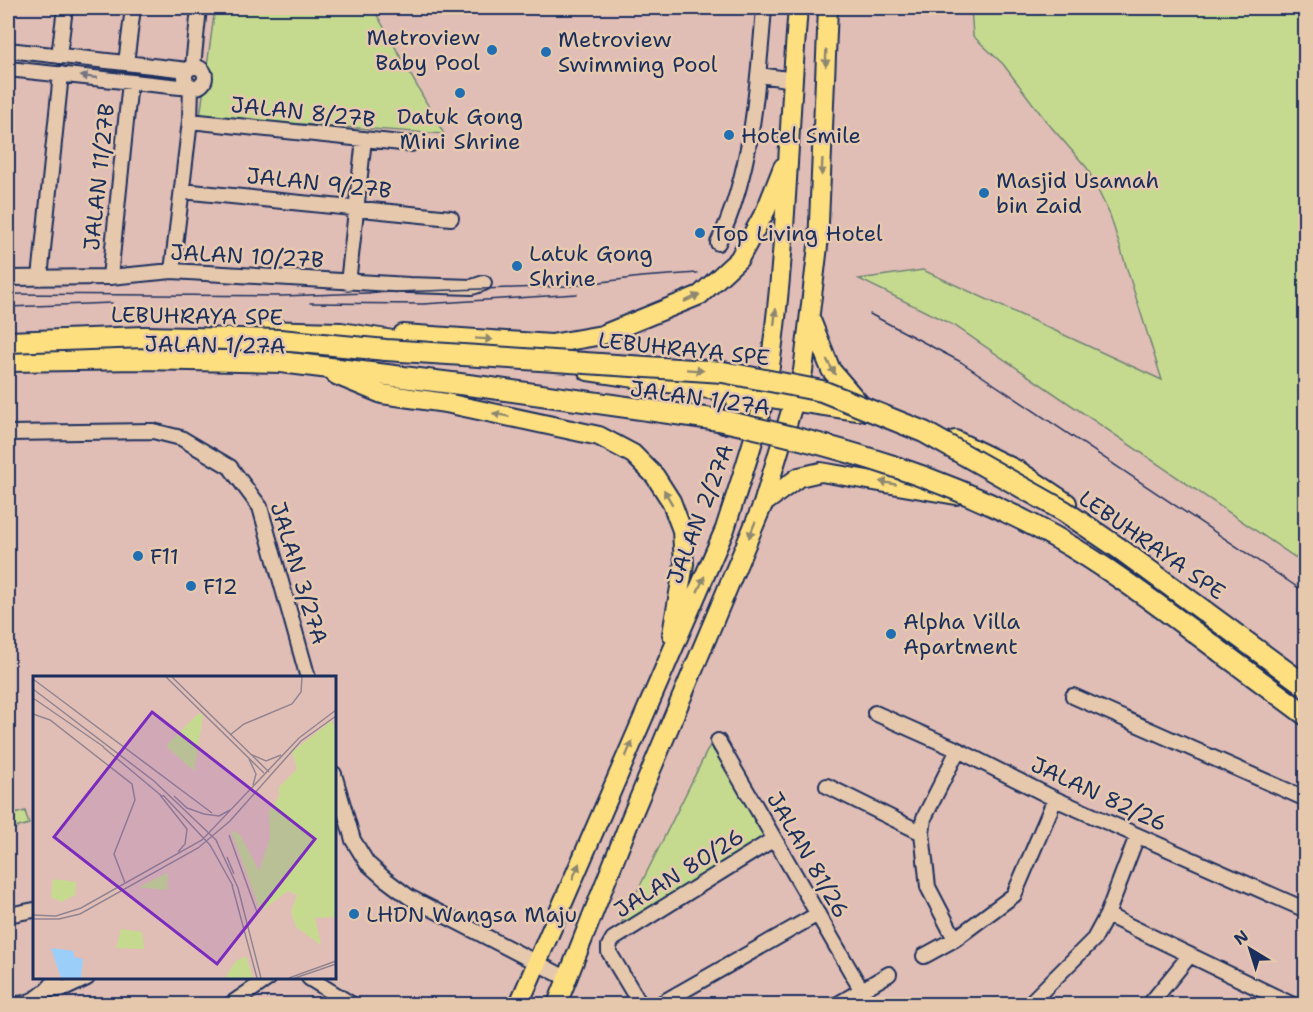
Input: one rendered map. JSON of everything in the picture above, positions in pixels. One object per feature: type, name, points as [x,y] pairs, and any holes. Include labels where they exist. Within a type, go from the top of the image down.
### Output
[{"type":"highway","name":"LEBUHRAYA SPE","points":[[8,342],[144,337],[280,340],[386,350],[723,372],[822,391],[924,432],[1064,511],[1120,549],[1305,686]]},
{"type":"highway","name":"LEBUHRAYA SPE","points":[[8,361],[140,359],[281,362],[484,387],[719,420],[809,439],[909,470],[1052,536],[1126,583],[1305,715]]},
{"type":"main road","points":[[557,1005],[564,977],[593,916],[763,504],[803,371],[818,246],[828,8]]},
{"type":"main road","name":"JALAN 2/27A","points":[[519,1005],[725,529],[757,429],[770,367],[791,146],[797,13]]},
{"type":"main road","points":[[342,332],[551,344],[602,334],[660,312],[700,295],[740,259],[766,210],[791,146]]},
{"type":"main road","points":[[809,314],[831,370],[867,412]]},
{"type":"main road","name":"JALAN 1/27A","points":[[8,335],[167,330],[342,332],[764,395],[867,412],[930,428],[1019,471],[1164,569],[1305,678]]},
{"type":"main road","name":"JALAN 1/27A","points":[[8,369],[256,366],[724,424],[907,461],[1008,504],[1064,540],[1305,723]]},
{"type":"main road","points":[[336,375],[382,394],[446,403],[598,436],[633,454],[655,476],[666,493],[682,530],[684,564],[669,657]]},
{"type":"main road","points":[[724,424],[738,407],[733,391]]},
{"type":"main road","points":[[763,504],[799,477],[821,472],[1008,504]]},
{"type":"street","points":[[59,56],[65,8]]},
{"type":"street","points":[[126,63],[133,8]]},
{"type":"street","points":[[172,271],[190,121],[199,8]]},
{"type":"street","points":[[718,243],[733,213],[759,75],[764,8]]},
{"type":"street","points":[[8,50],[126,63],[193,76]]},
{"type":"street","points":[[8,69],[180,87],[193,76]]},
{"type":"street","points":[[40,278],[61,74]]},
{"type":"street","points":[[759,75],[794,80]]},
{"type":"street","name":"JALAN 11/27B","points":[[110,277],[130,82]]},
{"type":"street","name":"JALAN 8/27B","points":[[190,121],[411,144]]},
{"type":"street","points":[[348,283],[364,139]]},
{"type":"street","name":"JALAN 9/27B","points":[[182,191],[451,218]]},
{"type":"street","name":"JALAN 10/27B","points":[[8,278],[110,277],[172,271],[348,283],[472,287],[484,283]]},
{"type":"street","name":"JALAN 3/27A","points":[[8,434],[153,431],[181,438],[230,467],[260,507],[307,676]]},
{"type":"street","points":[[1073,696],[1305,799]]},
{"type":"street","name":"JALAN 82/26","points":[[875,713],[958,750],[1055,799],[1305,910]]},
{"type":"street","name":"JALAN 81/26","points":[[718,741],[862,991]]},
{"type":"street","points":[[956,939],[928,887],[922,833],[924,818],[958,750]]},
{"type":"street","points":[[827,786],[922,833]]},
{"type":"street","points":[[336,788],[339,810],[353,840],[367,863],[385,879],[409,897],[564,977]]},
{"type":"street","points":[[924,956],[956,939],[1014,895],[1055,799]]},
{"type":"street","points":[[1029,1005],[1094,939],[1107,915],[1137,836]]},
{"type":"street","name":"JALAN 80/26","points":[[640,1005],[609,946],[613,939],[774,839]]},
{"type":"street","points":[[8,915],[33,910]]},
{"type":"street","points":[[660,1005],[818,914]]},
{"type":"street","points":[[1107,915],[1292,1005]]},
{"type":"street","points":[[1150,1005],[1190,955]]},
{"type":"street","points":[[838,1005],[889,974]]},
{"type":"street","points":[[8,1003],[26,1004],[53,984],[66,988],[85,979]]},
{"type":"street","points":[[231,1005],[267,979]]},
{"type":"street","points":[[311,979],[351,1005]]},
{"type":"green space","points":[[215,8],[373,8],[444,134],[200,117]]},
{"type":"green space","points":[[971,8],[1305,8],[1305,559],[1299,560],[955,326],[859,279],[923,270],[1162,380],[1110,215],[1087,168],[1046,121],[1003,64],[973,36]]},
{"type":"green space","points":[[710,745],[771,837],[617,932],[625,916]]},
{"type":"green space","points":[[25,811],[29,824],[8,830],[8,816]]},
{"type":"tram line","points":[[8,294],[282,296],[570,286],[697,273]]},
{"type":"tram line","points":[[310,303],[423,304],[577,294]]},
{"type":"tram line","points":[[8,307],[112,303]]},
{"type":"tram line","points":[[870,314],[961,362],[1306,593]]},
{"type":"place","name":"Metroview Baby Pool","points":[[492,50]]},
{"type":"place","name":"Metroview Swimming Pool","points":[[546,52]]},
{"type":"place","name":"Datuk Gong Mini Shrine","points":[[460,93]]},
{"type":"place","name":"Hotel Smile","points":[[729,135]]},
{"type":"place","name":"Masjid Usamah bin Zaid","points":[[984,193]]},
{"type":"place","name":"Top Living Hotel","points":[[700,233]]},
{"type":"place","name":"Latuk Gong Shrine","points":[[517,266]]},
{"type":"place","name":"F11","points":[[138,556]]},
{"type":"place","name":"F12","points":[[191,586]]},
{"type":"place","name":"Alpha Villa Apartment","points":[[891,634]]},
{"type":"place","name":"LHDN Wangsa Maju","points":[[354,914]]}]
